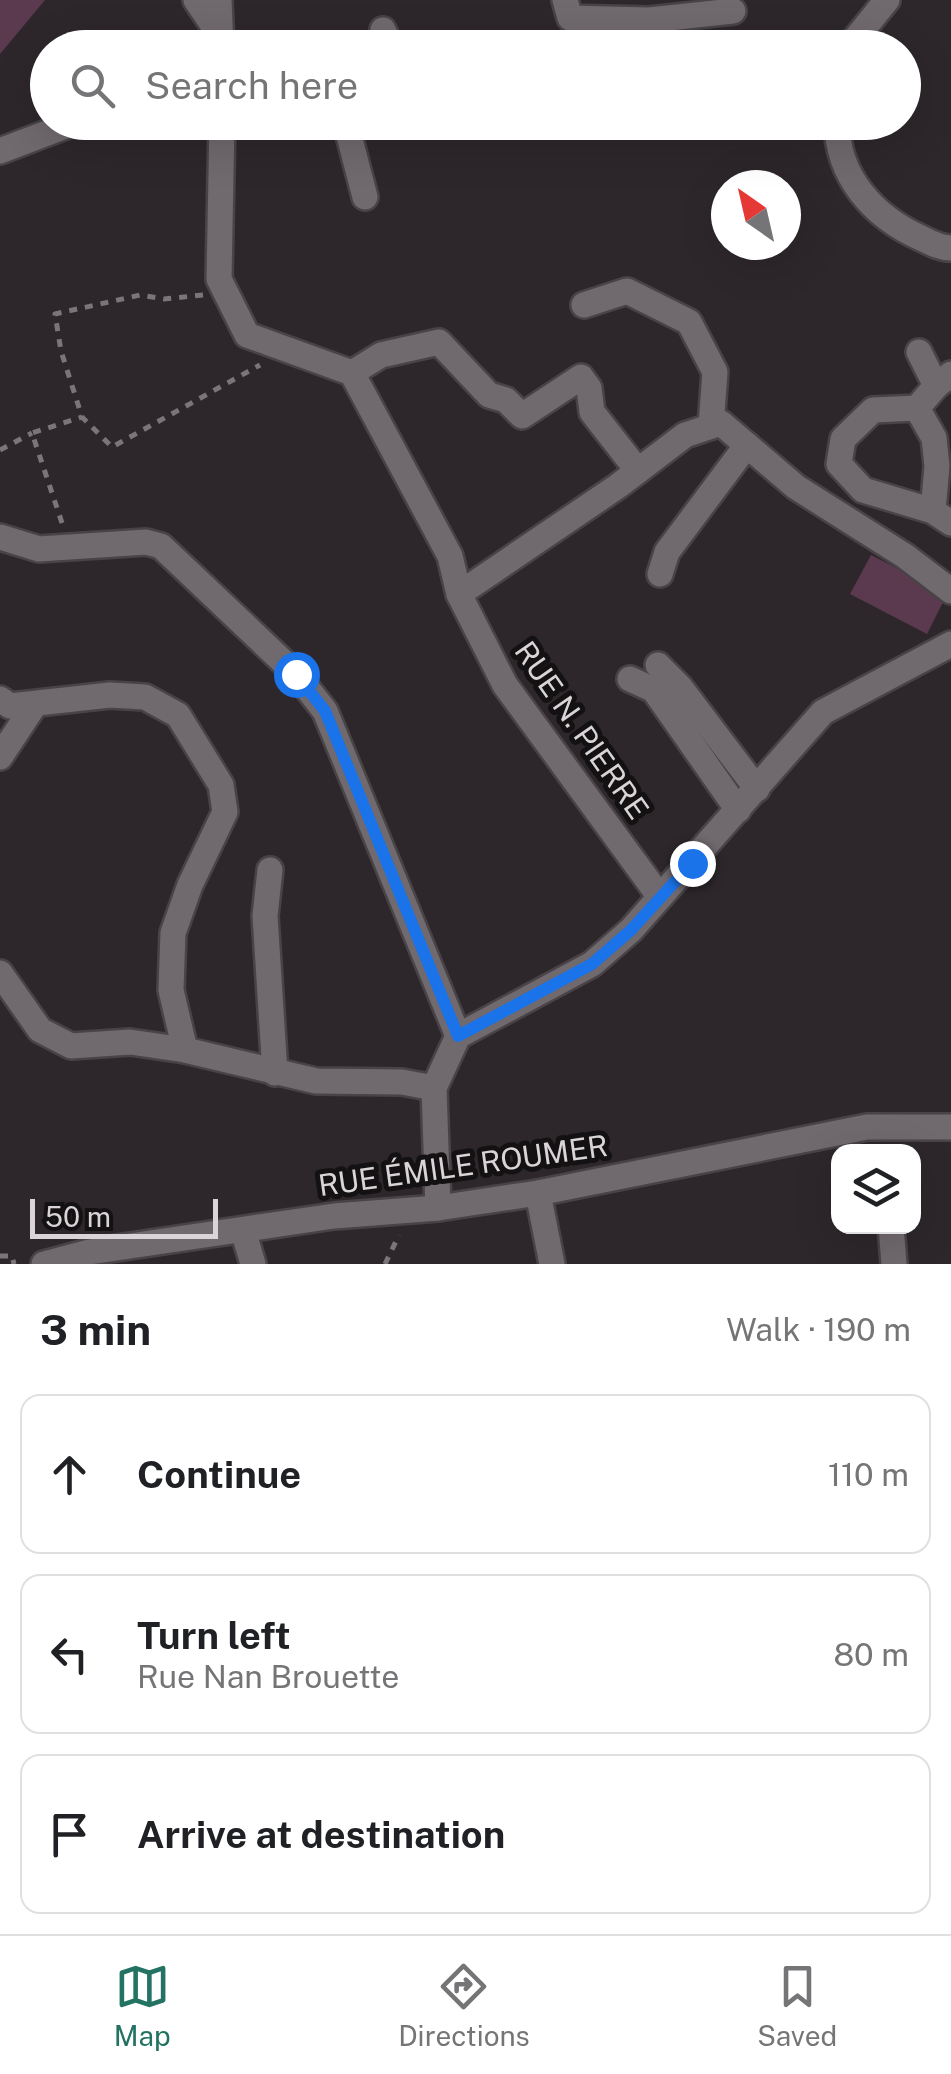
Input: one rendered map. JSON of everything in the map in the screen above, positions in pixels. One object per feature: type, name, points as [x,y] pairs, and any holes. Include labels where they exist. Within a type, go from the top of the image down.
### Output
[{"type":"street","points":[[196,0],[213,30]]},
{"type":"street","points":[[219,0],[220,30]]},
{"type":"street","points":[[565,0],[570,18],[649,20],[733,11]]},
{"type":"street","points":[[863,30],[887,0]]},
{"type":"street","points":[[0,151],[30,140]]},
{"type":"street","points":[[222,140],[219,279],[247,335],[352,373],[381,355],[438,342],[488,395],[506,400],[522,416],[581,377],[589,388],[592,412],[638,471]]},
{"type":"street","points":[[350,140],[365,197]]},
{"type":"street","points":[[841,140],[851,180],[872,208],[899,228],[942,248],[951,248]]},
{"type":"street","points":[[584,305],[627,292],[689,322],[715,372],[711,426]]},
{"type":"street","points":[[918,352],[943,380],[918,408],[874,410],[843,439],[839,464],[863,490],[942,517],[934,438],[918,408]]},
{"type":"street","name":"RUE N. PIERRE","points":[[352,373],[450,556],[459,594],[505,685],[660,897]]},
{"type":"street","points":[[459,594],[638,471],[685,434],[721,423],[796,487],[949,584]]},
{"type":"street","points":[[660,574],[668,552],[746,445]]},
{"type":"street","points":[[0,536],[39,549],[146,542],[161,546],[312,692],[337,739],[458,1036]]},
{"type":"street","points":[[438,1208],[434,1088],[458,1036],[592,964],[631,930],[823,712],[951,644]]},
{"type":"street","points":[[658,665],[680,687],[756,789]]},
{"type":"street","points":[[630,679],[654,690],[738,810]]},
{"type":"street","points":[[0,699],[10,706],[110,695],[145,698],[178,715],[221,785],[225,812],[190,885],[173,933],[171,990],[186,1050]]},
{"type":"street","points":[[0,756],[35,704]]},
{"type":"street","points":[[270,870],[265,916],[275,1073]]},
{"type":"street","points":[[0,973],[40,1030],[70,1046],[130,1042],[186,1050],[316,1081],[402,1082],[434,1088]]},
{"type":"street","name":"RUE ÉMILE ROUMER","points":[[44,1264],[89,1252],[334,1216],[438,1208],[538,1193],[867,1127],[895,1139],[951,1128]]},
{"type":"street","points":[[538,1193],[552,1264]]},
{"type":"street","points":[[243,1230],[253,1264]]},
{"type":"street","points":[[892,1234],[894,1264]]},
{"type":"path","points":[[226,294],[164,299],[140,295],[56,314],[61,351],[82,417],[112,447],[286,350]]},
{"type":"path","points":[[0,450],[32,433],[82,417]]},
{"type":"path","points":[[32,433],[70,547]]},
{"type":"path","points":[[0,1256],[12,1256],[14,1264]]},
{"type":"shaded area","points":[[0,0],[45,0],[0,54]]},
{"type":"shaded area","points":[[871,555],[947,594],[927,634],[850,594]]},
{"type":"route","points":[[296,674],[325,711],[458,1036],[592,964],[631,930],[692,863]]}]
